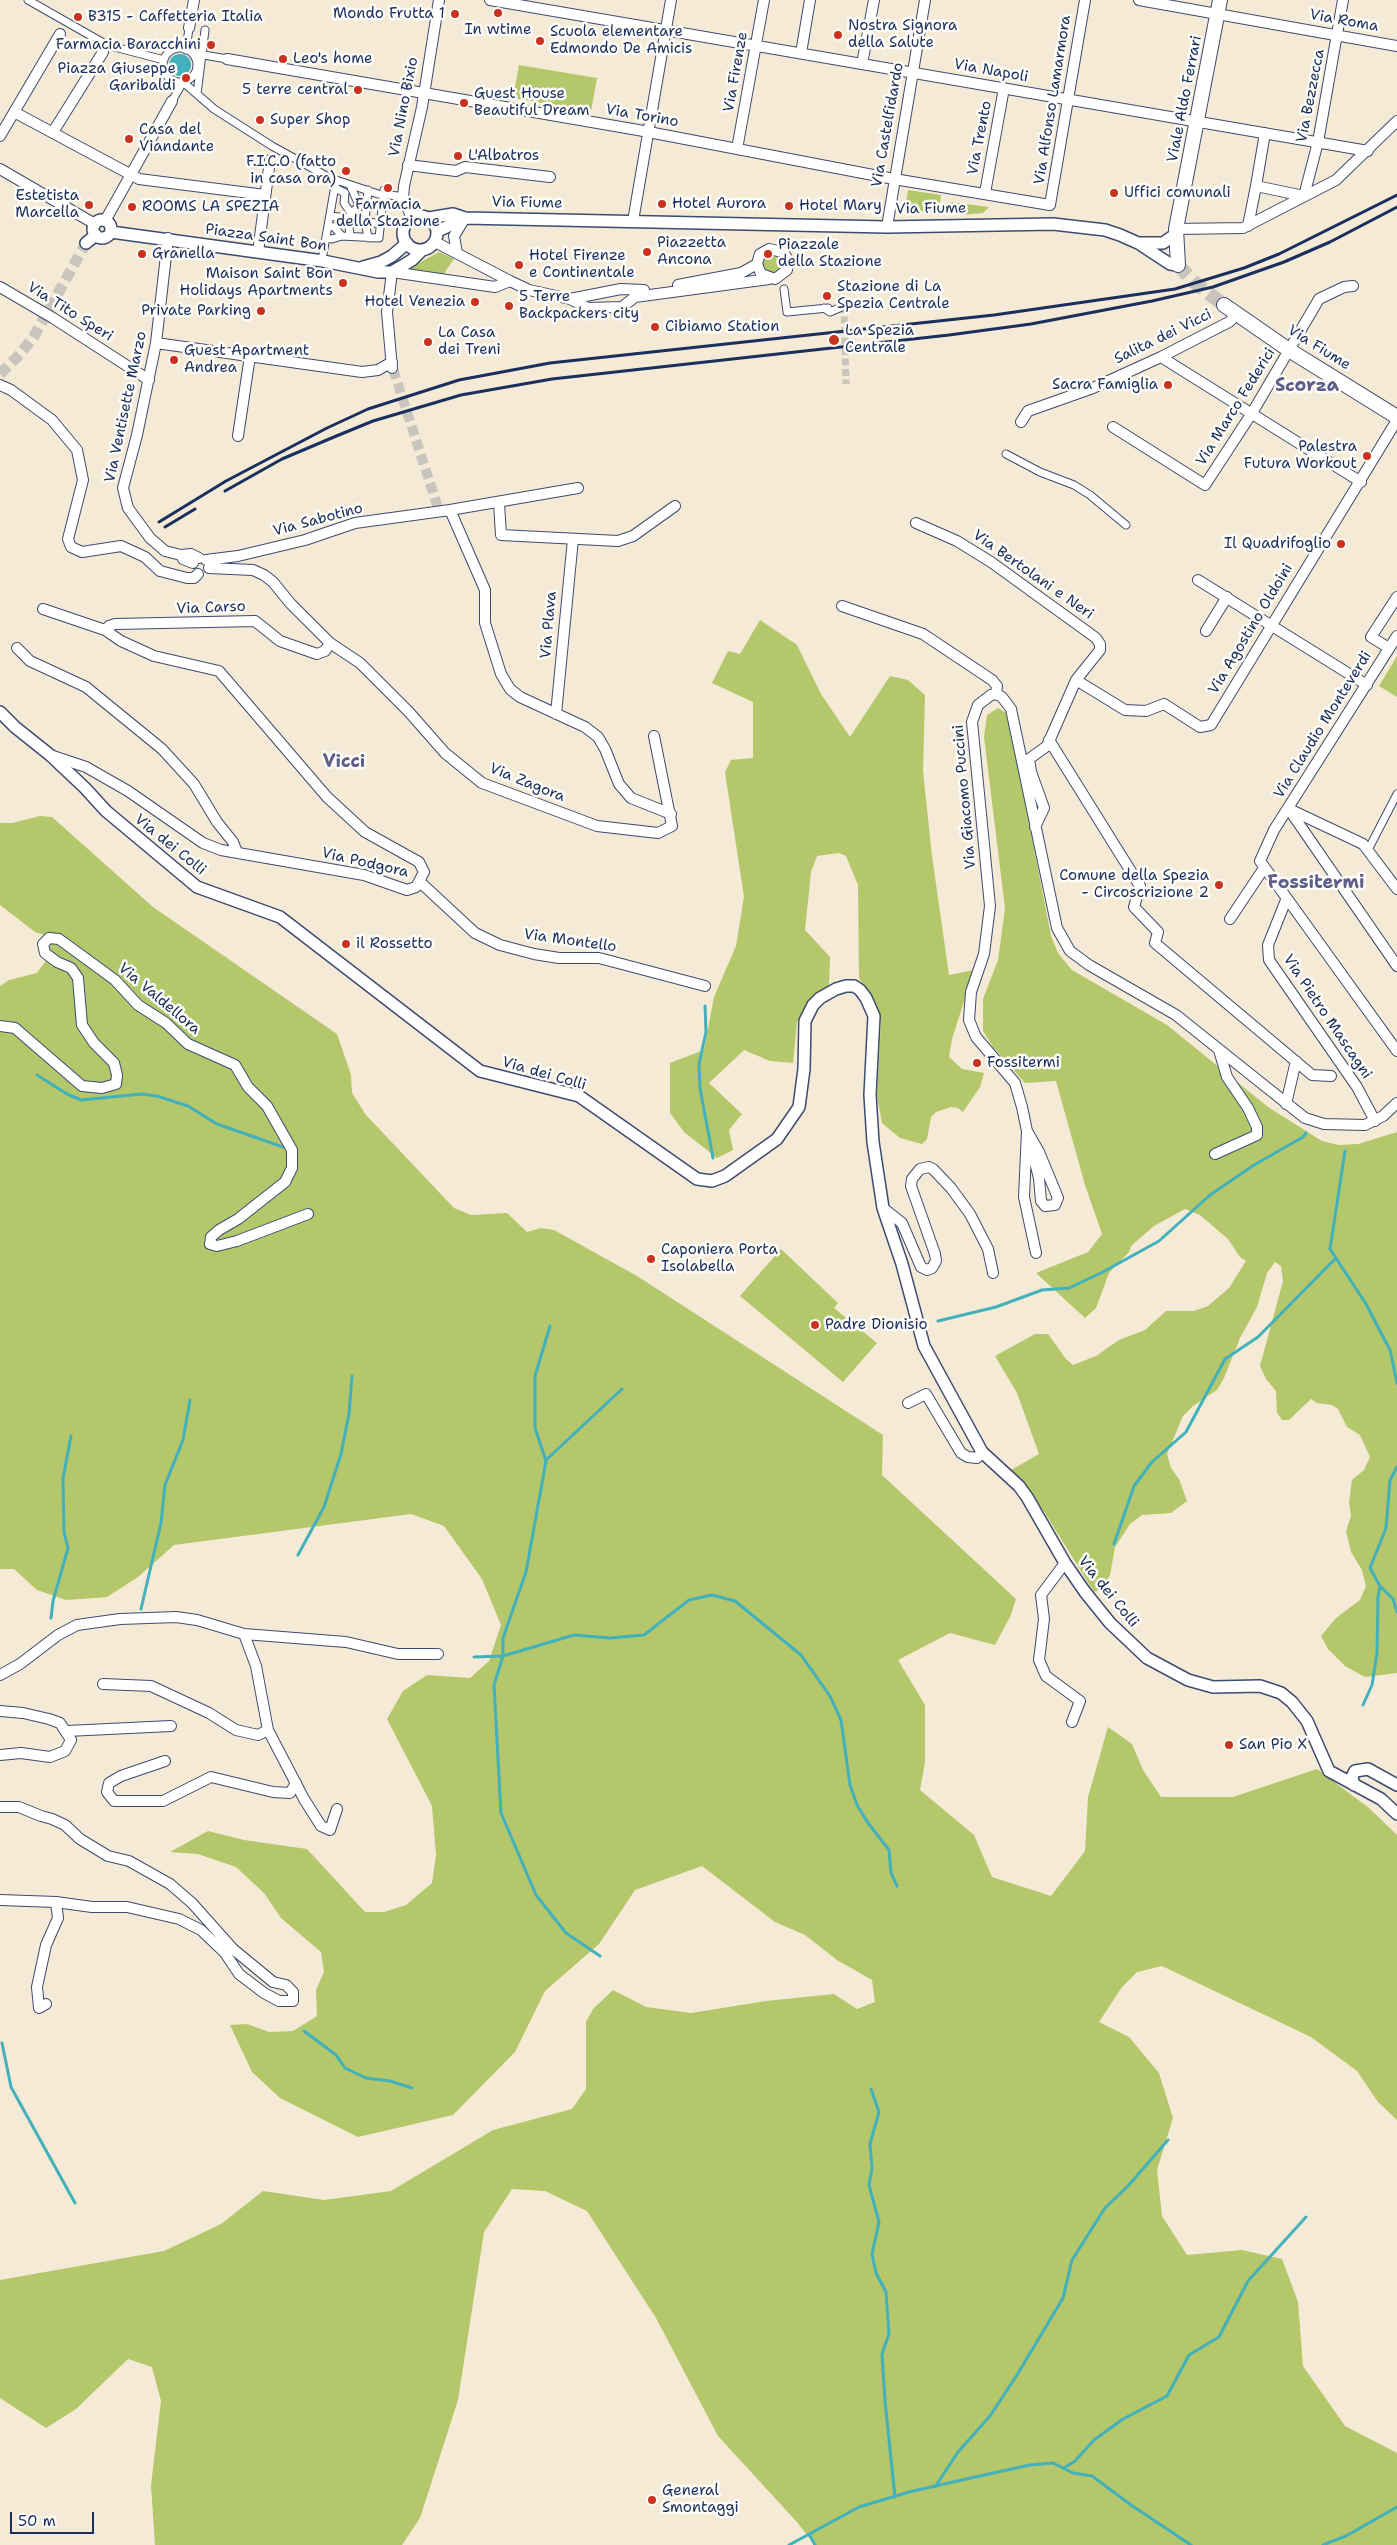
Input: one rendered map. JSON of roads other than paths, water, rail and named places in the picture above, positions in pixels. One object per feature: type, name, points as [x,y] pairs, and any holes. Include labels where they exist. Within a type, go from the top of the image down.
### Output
[{"type":"main road","name":"Viale Aldo Ferrari","points":[[1178,266],[1176,231],[1219,7]]},
{"type":"main road","name":"Via Fiume","points":[[1224,305],[1290,350],[1397,418]]},
{"type":"street","points":[[28,0],[105,48],[164,60]]},
{"type":"street","points":[[194,0],[188,33],[188,51],[196,62],[196,94]]},
{"type":"street","name":"Via Nino Bixio","points":[[412,218],[404,198],[408,165],[424,92],[439,0]]},
{"type":"street","name":"Via Napoli","points":[[490,0],[1368,151]]},
{"type":"street","points":[[632,221],[670,0]]},
{"type":"street","name":"Via Firenze","points":[[737,149],[764,0]]},
{"type":"street","points":[[801,54],[810,0]]},
{"type":"street","points":[[862,64],[874,0]]},
{"type":"street","name":"Via Castelfidardo","points":[[887,226],[925,0]]},
{"type":"street","name":"Via Alfonso Lamarmora","points":[[1050,205],[1084,0]]},
{"type":"street","name":"Via Roma","points":[[1138,0],[1219,7],[1338,35],[1397,46]]},
{"type":"street","name":"Via Bezzecca","points":[[1304,196],[1318,142],[1343,0]]},
{"type":"street","points":[[0,136],[66,23]]},
{"type":"street","points":[[86,243],[99,227],[132,175],[183,82],[197,72],[202,54],[205,30]]},
{"type":"street","points":[[53,132],[105,48]]},
{"type":"street","points":[[227,58],[188,51],[170,52],[164,60],[166,75],[174,81],[183,82],[214,109],[335,184],[350,185],[398,196]]},
{"type":"street","name":"Via Torino","points":[[227,58],[647,132],[894,179],[1050,205]]},
{"type":"street","name":"Via Trento","points":[[985,193],[1004,88]]},
{"type":"street","points":[[14,112],[139,179],[266,195]]},
{"type":"street","points":[[1138,243],[1163,243],[1176,231],[1243,228],[1248,226],[1336,180],[1397,121]]},
{"type":"street","points":[[1248,226],[1265,133]]},
{"type":"street","points":[[258,252],[272,146]]},
{"type":"street","points":[[408,165],[456,171],[465,168],[550,176]]},
{"type":"street","points":[[0,169],[99,227]]},
{"type":"street","name":"Piazza Saint Bon","points":[[324,254],[335,184]]},
{"type":"street","name":"Piazza Saint Bon","points":[[335,184],[345,193],[344,203],[350,216],[350,236]]},
{"type":"street","points":[[350,185],[359,205]]},
{"type":"street","points":[[1256,186],[1304,196]]},
{"type":"street","points":[[368,190],[365,221],[368,238],[379,238],[384,192]]},
{"type":"street","points":[[350,216],[359,205],[367,202]]},
{"type":"street","name":"Via Fiume","points":[[429,218],[453,214],[465,218],[887,226],[1053,224],[1105,230],[1138,243],[1160,259],[1178,266]]},
{"type":"street","name":"Piazza Saint Bon","points":[[330,216],[350,216],[380,224]]},
{"type":"street","points":[[392,272],[412,260],[436,237],[436,224],[429,218],[418,216],[412,218],[404,229],[407,243],[412,248],[422,250]]},
{"type":"street","points":[[457,253],[454,236],[465,218]]},
{"type":"street","name":"Via Fiume","points":[[436,237],[465,218]]},
{"type":"street","name":"Piazza Saint Bon","points":[[328,226],[334,227],[342,236]]},
{"type":"street","name":"Piazza Saint Bon","points":[[99,227],[104,237],[110,232],[168,238],[361,267],[378,272],[392,272]]},
{"type":"street","name":"Piazza Saint Bon","points":[[326,238],[332,240],[342,236],[368,238]]},
{"type":"street","points":[[436,237],[457,253],[529,290],[570,299],[588,308],[622,307],[635,297],[780,277],[787,270],[788,260],[783,252],[774,248],[764,251],[757,264],[741,273],[684,284],[629,291],[621,289],[570,299]]},
{"type":"street","name":"Via Ventisette Marzo","points":[[168,238],[156,343],[122,488],[124,498],[137,522],[150,538],[165,551],[181,555],[191,554],[202,562]]},
{"type":"street","name":"Piazza Saint Bon","points":[[361,267],[381,262],[392,256],[407,243]]},
{"type":"street","points":[[757,264],[761,274],[770,278]]},
{"type":"street","points":[[392,272],[495,287],[510,281]]},
{"type":"street","points":[[156,343],[362,372],[378,370],[392,365],[387,312],[392,272]]},
{"type":"street","name":"Via Marco Federici","points":[[1114,427],[1205,485],[1252,413],[1319,299],[1344,287],[1353,286]]},
{"type":"street","name":"Via Tito Speri","points":[[0,287],[53,318],[148,380]]},
{"type":"street","points":[[784,289],[787,312],[826,308],[830,312],[844,306]]},
{"type":"street","points":[[628,302],[629,291]]},
{"type":"street","name":"Salita dei Vicci","points":[[1021,422],[1028,411],[1093,388],[1161,358],[1229,322],[1238,314]]},
{"type":"street","points":[[238,436],[250,356]]},
{"type":"street","points":[[1161,358],[1361,482]]},
{"type":"street","name":"Via Ventisette Marzo","points":[[0,385],[12,390],[52,420],[77,450],[83,480],[68,539],[71,547],[82,552],[121,546],[145,557],[160,571],[187,578],[194,578],[198,574]]},
{"type":"street","name":"Via Agostino Oldoini","points":[[1076,680],[1129,710],[1146,711],[1164,704],[1200,727],[1209,726],[1361,482],[1397,418]]},
{"type":"street","points":[[1006,454],[1040,472],[1074,485],[1126,525]]},
{"type":"street","points":[[578,488],[450,510],[485,590],[485,623],[501,674],[510,689],[520,697],[585,727],[598,737],[605,748],[619,784],[631,798],[671,814]]},
{"type":"street","points":[[499,503],[500,535],[626,540],[675,506]]},
{"type":"street","name":"Via Sabotino","points":[[202,562],[238,556],[305,540],[355,523],[450,510]]},
{"type":"street","name":"Via Bertolani e Neri","points":[[916,522],[956,541],[991,562],[1096,638],[1100,646],[1076,680]]},
{"type":"street","name":"Via Plava","points":[[556,714],[572,539]]},
{"type":"street","points":[[202,562],[253,570],[264,575],[273,582],[290,603],[330,643]]},
{"type":"street","points":[[1198,580],[1367,685]]},
{"type":"street","points":[[1390,648],[1371,637],[1397,597]]},
{"type":"street","points":[[1206,631],[1227,598]]},
{"type":"street","points":[[842,606],[923,634],[992,680],[997,686],[996,694],[1002,697],[1011,708],[1057,928],[1070,951],[1083,962],[1176,1014],[1305,1118],[1324,1124],[1356,1127],[1375,1121],[1397,1103]]},
{"type":"street","name":"Via Carso","points":[[43,609],[107,628],[255,622],[280,641],[317,654],[325,651],[330,643]]},
{"type":"street","name":"Via Podgora","points":[[50,755],[86,767],[128,791],[203,843],[221,850],[364,875],[407,890],[416,887],[420,882],[424,872],[419,862],[365,832],[327,797],[219,671],[154,656],[121,641],[107,628]]},
{"type":"street","name":"Via Claudio Monteverdi","points":[[1264,868],[1260,861],[1274,830],[1397,636]]},
{"type":"street","name":"Via Zagora","points":[[330,643],[360,663],[409,712],[445,753],[482,783],[597,826],[658,833],[672,826],[671,814]]},
{"type":"street","points":[[17,648],[30,661],[86,687],[162,749],[194,784],[217,822],[233,842],[237,852]]},
{"type":"street","points":[[1035,827],[1044,808],[1031,772],[1029,760],[1047,746],[1076,680]]},
{"type":"street","name":"Via Giacomo Puccini","points":[[996,694],[987,697],[978,705],[972,722],[990,906],[984,954],[971,992],[968,1008],[969,1020],[976,1037],[1014,1083],[1039,1178],[1042,1202],[1045,1206],[1055,1205],[1058,1198],[1040,1152],[1027,1131]]},
{"type":"street","name":"Via dei Colli","points":[[0,712],[14,728],[50,755],[85,788],[106,812],[176,872],[197,887],[280,918],[480,1071],[578,1096],[697,1179],[712,1181],[725,1176],[777,1139],[799,1108],[804,1069],[805,1021],[813,1005],[827,993],[846,986],[854,986],[866,998],[874,1016],[870,1095],[883,1208],[902,1264],[924,1346],[982,1452],[1019,1486],[1065,1564],[1110,1623],[1147,1658],[1188,1680],[1213,1687],[1269,1688],[1292,1702],[1307,1721],[1330,1771],[1381,1799],[1397,1814]]},
{"type":"street","points":[[654,736],[671,814]]},
{"type":"street","points":[[1049,740],[1140,886],[1134,907],[1158,932],[1155,943],[1312,1075],[1331,1076]]},
{"type":"street","points":[[1368,850],[1397,794]]},
{"type":"street","points":[[1288,808],[1363,844],[1397,889]]},
{"type":"street","points":[[1288,808],[1397,966]]},
{"type":"street","points":[[1230,919],[1264,868],[1397,1051]]},
{"type":"street","name":"Via Montello","points":[[420,882],[475,933],[500,944],[534,954],[559,958],[599,958],[705,986]]},
{"type":"street","name":"Via Pietro Mascagni","points":[[1286,900],[1268,944],[1269,960],[1357,1087],[1375,1121]]},
{"type":"street","name":"Via Valdellora","points":[[0,1026],[15,1028],[82,1086],[102,1088],[116,1084],[117,1075],[114,1063],[94,1043],[82,1025],[78,978],[71,968],[57,962],[46,953],[43,944],[49,938],[59,939],[115,980],[138,1005],[166,1023],[188,1044],[235,1065],[248,1086],[267,1106],[292,1150],[292,1168],[285,1182],[238,1219],[219,1230],[211,1237],[210,1244],[217,1246],[237,1241],[308,1214]]},
{"type":"street","points":[[1214,1154],[1257,1135],[1257,1127],[1248,1108],[1227,1076],[1218,1049]]},
{"type":"street","points":[[1286,1104],[1296,1061]]},
{"type":"street","name":"Via Giacomo Puccini","points":[[1027,1131],[1024,1197],[1036,1253]]},
{"type":"street","points":[[883,1208],[902,1223],[921,1267],[927,1270],[932,1268],[936,1262],[935,1254],[911,1186],[912,1178],[920,1169],[929,1167],[933,1169],[952,1188],[970,1214],[988,1249],[993,1273]]},
{"type":"street","points":[[908,1403],[926,1394],[961,1453],[968,1457],[977,1458],[982,1452]]},
{"type":"street","points":[[1065,1564],[1041,1595],[1044,1619],[1039,1660],[1046,1676],[1080,1701],[1072,1722]]},
{"type":"street","points":[[0,1675],[20,1664],[58,1635],[77,1625],[120,1620],[176,1617],[197,1620],[244,1634],[346,1642],[398,1654],[438,1654]]},
{"type":"street","points":[[244,1634],[256,1666],[268,1730],[296,1783],[321,1826],[330,1830],[337,1809]]},
{"type":"street","points":[[103,1684],[151,1686],[209,1713],[236,1730],[258,1735],[268,1730]]},
{"type":"street","points":[[0,1711],[38,1715],[60,1723],[67,1731],[71,1740],[65,1751],[50,1757],[21,1753],[0,1755]]},
{"type":"street","points":[[67,1731],[171,1726]]},
{"type":"street","points":[[165,1761],[122,1776],[109,1783],[107,1792],[114,1801],[164,1801],[211,1777],[273,1792],[290,1793],[296,1783]]},
{"type":"street","points":[[1354,1785],[1352,1777],[1355,1771],[1368,1770],[1397,1785]]},
{"type":"street","points":[[0,1806],[19,1807],[52,1819],[65,1825],[80,1839],[108,1856],[129,1861],[170,1884],[192,1903],[233,1949],[273,1982],[286,1985],[293,1992],[293,2000],[279,2001],[264,1994],[239,1974],[225,1953],[201,1930],[179,1919],[127,1907],[92,1907],[56,1902],[0,1900]]},
{"type":"street","points":[[46,2004],[39,2008],[36,1987],[46,1945],[58,1918],[56,1902]]},
{"type":"water","points":[[180,54],[188,57],[191,65],[188,73],[180,76],[172,73],[169,65],[172,57]]},
{"type":"waterway","points":[[705,1006],[706,1032],[699,1064],[700,1088],[713,1158]]},
{"type":"waterway","points":[[37,1075],[67,1094],[81,1100],[142,1094],[157,1096],[188,1106],[217,1124],[283,1147]]},
{"type":"waterway","points":[[938,1321],[996,1307],[1042,1290],[1069,1288],[1101,1273],[1159,1241],[1210,1195],[1254,1165],[1303,1137],[1306,1133]]},
{"type":"waterway","points":[[1345,1151],[1330,1249],[1366,1304],[1390,1350],[1397,1383]]},
{"type":"waterway","points":[[1114,1544],[1134,1486],[1152,1462],[1186,1432],[1225,1359],[1258,1337],[1336,1258]]},
{"type":"waterway","points":[[550,1326],[535,1376],[535,1428],[546,1461],[526,1572],[503,1638],[503,1656],[494,1685],[501,1813],[536,1895],[566,1933],[600,1956]]},
{"type":"waterway","points":[[298,1555],[324,1507],[341,1454],[349,1414],[352,1376]]},
{"type":"waterway","points":[[546,1460],[622,1389]]},
{"type":"waterway","points":[[141,1609],[161,1523],[165,1485],[183,1440],[190,1400]]},
{"type":"waterway","points":[[51,1618],[53,1601],[68,1548],[64,1532],[63,1478],[71,1436]]},
{"type":"waterway","points":[[1397,1467],[1390,1480],[1386,1528],[1370,1568],[1380,1586],[1393,1599],[1397,1612]]},
{"type":"waterway","points":[[1363,1705],[1372,1685],[1377,1653],[1378,1597],[1380,1587]]},
{"type":"waterway","points":[[474,1657],[503,1656],[574,1635],[610,1638],[644,1635],[689,1600],[712,1595],[735,1601],[801,1655],[830,1696],[841,1720],[850,1785],[857,1805],[889,1850],[891,1873],[897,1886]]},
{"type":"waterway","points":[[304,2031],[336,2055],[345,2068],[366,2078],[390,2081],[412,2088]]},
{"type":"waterway","points":[[2,2043],[11,2087],[75,2203]]},
{"type":"waterway","points":[[871,2089],[879,2112],[870,2144],[872,2168],[869,2185],[879,2222],[872,2254],[876,2273],[886,2292],[889,2334],[882,2354],[895,2497]]},
{"type":"waterway","points":[[935,2487],[958,2452],[990,2416],[1017,2375],[1063,2298],[1072,2260],[1105,2208],[1128,2186],[1168,2140]]},
{"type":"waterway","points":[[1064,2468],[1075,2461],[1094,2440],[1123,2419],[1167,2396],[1189,2355],[1219,2337],[1248,2281],[1306,2217]]},
{"type":"waterway","points":[[789,2545],[859,2507],[909,2492],[975,2477],[1030,2465],[1053,2463],[1073,2473],[1092,2476],[1191,2545]]},
{"type":"waterway","points":[[1323,2545],[1346,2536],[1397,2507]]},
{"type":"waterway","points":[[809,2534],[815,2545]]},
{"type":"tunnel","points":[[0,374],[33,338],[86,243]]},
{"type":"tunnel","points":[[1178,265],[1194,282],[1224,305]]},
{"type":"tunnel","points":[[844,306],[846,384]]},
{"type":"tunnel","points":[[393,369],[439,511]]},
{"type":"railway","points":[[159,522],[226,481],[327,428],[368,409],[459,380],[550,363],[994,315],[1175,289],[1244,268],[1279,254],[1397,195]]},
{"type":"railway","points":[[225,491],[282,459],[373,421],[461,395],[552,379],[949,335],[1031,324],[1152,301],[1213,287],[1284,262],[1330,242],[1397,207]]},
{"type":"railway","points":[[165,527],[195,509]]},
{"type":"place","name":"In wtime","points":[[498,13]]},
{"type":"place","name":"Mondo Frutta 1","points":[[455,14]]},
{"type":"place","name":"B315 - Caffetteria Italia","points":[[78,17]]},
{"type":"place","name":"Nostra Signora della Salute","points":[[838,35]]},
{"type":"place","name":"Scuola elementare Edmondo De Amicis","points":[[540,41]]},
{"type":"place","name":"Farmacia Baracchini","points":[[211,45]]},
{"type":"place","name":"Leo's home","points":[[283,59]]},
{"type":"place","name":"Piazza Giuseppe Garibaldi","points":[[186,78]]},
{"type":"place","name":"5 terre central","points":[[358,90]]},
{"type":"place","name":"Guest House Beautiful Dream","points":[[464,103]]},
{"type":"place","name":"Super Shop","points":[[260,120]]},
{"type":"place","name":"Casa del Viandante","points":[[129,139]]},
{"type":"place","name":"L'Albatros","points":[[458,156]]},
{"type":"place","name":"F.I.C.O (fatto in casa ora)","points":[[346,171]]},
{"type":"place","name":"Farmacia della Stazione","points":[[388,188]]},
{"type":"place","name":"Uffici comunali","points":[[1114,193]]},
{"type":"place","name":"Hotel Aurora","points":[[662,204]]},
{"type":"place","name":"Estetista Marcella","points":[[89,205]]},
{"type":"place","name":"Hotel Mary","points":[[789,206]]},
{"type":"place","name":"ROOMS LA SPEZIA","points":[[132,207]]},
{"type":"place","name":"Piazzetta Ancona","points":[[647,252]]},
{"type":"place","name":"Granella","points":[[142,254]]},
{"type":"place","name":"Piazzale della Stazione","points":[[768,254]]},
{"type":"place","name":"Hotel Firenze e Continentale","points":[[519,265]]},
{"type":"place","name":"Maison Saint Bon Holidays Apartments","points":[[343,283]]},
{"type":"place","name":"Stazione di La Spezia Centrale","points":[[827,296]]},
{"type":"place","name":"Hotel Venezia","points":[[475,302]]},
{"type":"place","name":"5 Terre Backpackers city","points":[[509,306]]},
{"type":"place","name":"Private Parking","points":[[261,311]]},
{"type":"place","name":"Cibiamo Station","points":[[655,327]]},
{"type":"place","name":"La Spezia Centrale","points":[[834,340]]},
{"type":"place","name":"La Casa dei Treni","points":[[428,342]]},
{"type":"place","name":"Guest Apartment Andrea","points":[[174,360]]},
{"type":"place","name":"Sacra Famiglia","points":[[1168,385]]},
{"type":"place","name":"Palestra Futura Workout","points":[[1367,456]]},
{"type":"place","name":"Il Quadrifoglio","points":[[1341,544]]},
{"type":"place","name":"Comune della Spezia - Circoscrizione 2","points":[[1219,885]]},
{"type":"place","name":"il Rossetto","points":[[346,944]]},
{"type":"place","name":"Fossitermi","points":[[977,1063]]},
{"type":"place","name":"Caponiera Porta Isolabella","points":[[651,1259]]},
{"type":"place","name":"Padre Dionisio","points":[[815,1325]]},
{"type":"place","name":"San Pio X","points":[[1229,1745]]},
{"type":"place","name":"General Smontaggi","points":[[652,2500]]},
{"type":"district","name":"Scorza","points":[[1307,386]]},
{"type":"district","name":"Vicci","points":[[344,762]]},
{"type":"district","name":"Fossitermi","points":[[1316,883]]}]
